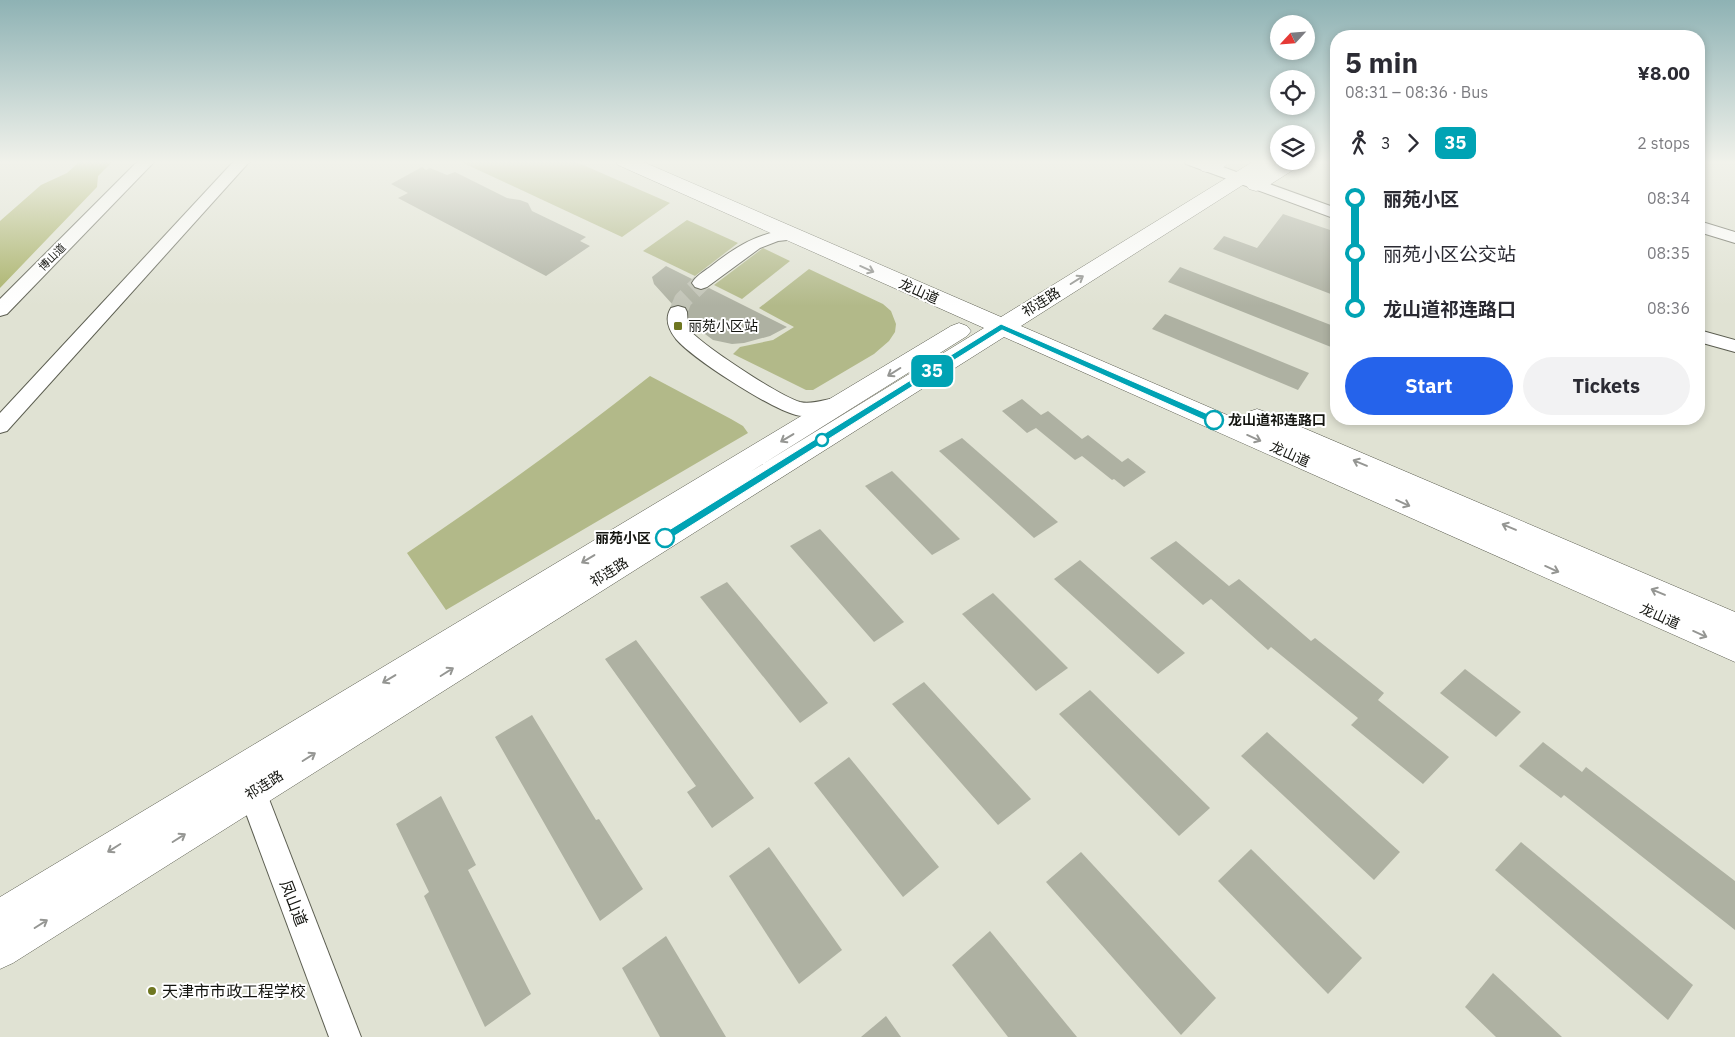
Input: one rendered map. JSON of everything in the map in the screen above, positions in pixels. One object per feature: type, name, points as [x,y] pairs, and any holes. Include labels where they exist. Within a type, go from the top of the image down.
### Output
[{"type":"main road","name":"龙山道","points":[[734,209],[790,234],[1000,317],[1735,625]]},
{"type":"main road","name":"龙山道","points":[[764,209],[1735,649]]},
{"type":"main road","name":"祁连路","points":[[0,918],[241,784],[832,434],[1000,317],[1164,209]]},
{"type":"main road","name":"祁连路","points":[[0,950],[241,784],[843,404],[1000,317]]},
{"type":"street","name":"博山道","points":[[0,310],[99,209]]},
{"type":"street","points":[[0,426],[198,209]]},
{"type":"street","points":[[1705,228],[1735,238]]},
{"type":"street","points":[[701,283],[762,239],[790,234]]},
{"type":"street","points":[[678,312],[677,323],[679,329],[696,348],[788,405],[807,410],[843,404]]},
{"type":"street","points":[[1705,338],[1735,346]]},
{"type":"street","name":"凤山道","points":[[241,784],[329,1037]]},
{"type":"street","name":"凤山道","points":[[241,784],[345,1037]]},
{"type":"shaded area","points":[[13,209],[75,209],[0,288],[0,221]]},
{"type":"shaded area","points":[[563,209],[661,209],[622,237]]},
{"type":"shaded area","points":[[687,220],[738,243],[695,276],[643,251]]},
{"type":"shaded area","points":[[763,248],[790,261],[742,299],[714,285]]},
{"type":"shaded area","points":[[809,269],[883,304],[891,311],[896,324],[895,332],[889,341],[874,354],[813,390],[806,390],[733,354],[740,347],[773,340],[794,327],[759,308]]},
{"type":"shaded area","points":[[650,376],[731,419],[743,426],[748,433],[446,610],[407,553],[530,467]]},
{"type":"building","points":[[420,209],[531,209],[586,237],[580,241],[590,246],[546,276]]},
{"type":"building","points":[[1283,214],[1330,230],[1330,294],[1213,249],[1224,236],[1257,248]]},
{"type":"building","points":[[666,266],[692,279],[690,283],[694,289],[702,291],[709,288],[787,327],[770,336],[744,343],[732,344],[713,340],[689,322],[687,307],[679,304],[673,305],[654,284],[652,277]]},
{"type":"building","points":[[1180,267],[1330,325],[1330,347],[1168,282]]},
{"type":"building","points":[[1165,314],[1309,373],[1298,390],[1152,329]]},
{"type":"building","points":[[1022,399],[1041,415],[1048,411],[1082,439],[1088,435],[1122,462],[1128,458],[1146,472],[1124,487],[1082,456],[1075,460],[1036,428],[1027,433],[1002,411]]},
{"type":"building","points":[[962,438],[1058,522],[1034,538],[939,451]]},
{"type":"building","points":[[892,471],[960,539],[932,555],[865,486]]},
{"type":"building","points":[[820,529],[904,622],[874,642],[790,546]]},
{"type":"building","points":[[1176,541],[1229,586],[1239,579],[1311,641],[1315,638],[1384,693],[1378,700],[1449,757],[1423,784],[1351,725],[1358,718],[1271,647],[1268,650],[1211,599],[1203,605],[1150,558]]},
{"type":"building","points":[[1080,560],[1185,653],[1158,674],[1054,579]]},
{"type":"building","points":[[727,582],[828,703],[800,723],[700,597]]},
{"type":"building","points":[[993,593],[1068,668],[1036,691],[962,614]]},
{"type":"building","points":[[636,640],[754,798],[712,828],[687,792],[696,786],[605,659]]},
{"type":"building","points":[[1465,669],[1521,712],[1496,737],[1440,693]]},
{"type":"building","points":[[924,682],[1031,799],[998,825],[892,704]]},
{"type":"building","points":[[1090,690],[1210,808],[1179,836],[1059,714]]},
{"type":"building","points":[[532,715],[596,820],[599,819],[643,889],[600,921],[495,737]]},
{"type":"building","points":[[1267,732],[1400,852],[1374,880],[1241,756]]},
{"type":"building","points":[[1543,742],[1582,772],[1586,767],[1735,881],[1735,930],[1564,795],[1561,798],[1519,766]]},
{"type":"building","points":[[849,757],[939,867],[903,897],[814,783]]},
{"type":"building","points":[[441,796],[476,865],[468,870],[531,994],[485,1027],[424,896],[429,892],[396,824]]},
{"type":"building","points":[[1521,842],[1693,985],[1668,1020],[1495,870]]},
{"type":"building","points":[[769,847],[842,950],[799,984],[729,876]]},
{"type":"building","points":[[1251,849],[1362,958],[1328,994],[1218,881]]},
{"type":"building","points":[[1081,852],[1216,998],[1181,1035],[1046,882]]},
{"type":"building","points":[[990,931],[1077,1037],[1008,1037],[952,965]]},
{"type":"building","points":[[666,936],[726,1037],[660,1037],[622,968]]},
{"type":"building","points":[[1493,973],[1562,1037],[1496,1037],[1465,1007]]},
{"type":"building","points":[[886,1016],[901,1037],[861,1037]]},
{"type":"tunnel","points":[[678,312],[683,300],[701,283]]},
{"type":"bus line","name":"35","points":[[665,538],[1001,327],[1214,420]]},
{"type":"place","name":"丽苑小区站","points":[[678,326]]},
{"type":"place","name":"龙山道祁连路口","points":[[1214,420]]},
{"type":"place","name":"丽苑小区","points":[[665,538]]},
{"type":"place","name":"天津市市政工程学校","points":[[152,991]]}]
